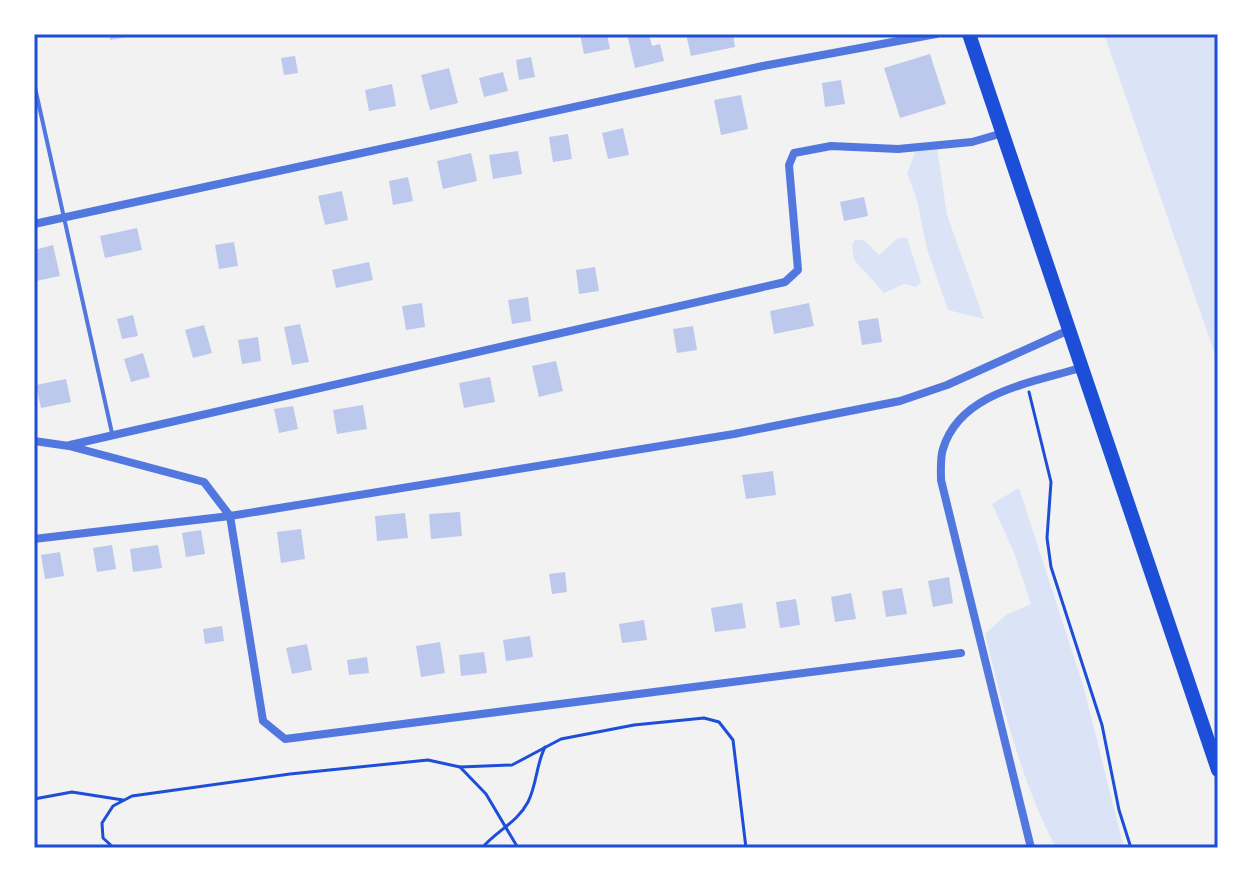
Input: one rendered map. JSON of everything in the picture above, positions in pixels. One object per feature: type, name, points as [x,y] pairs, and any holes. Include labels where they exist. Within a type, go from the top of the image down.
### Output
[{"type":"main road","points":[[969,34],[1218,770]]},
{"type":"street","points":[[34,224],[731,73],[936,34]]},
{"type":"street","points":[[69,446],[112,433],[785,282],[798,270],[789,165],[794,153],[831,146],[913,148],[972,142],[1003,133]]},
{"type":"street","points":[[34,539],[230,516],[734,434],[900,401],[947,385],[1069,330]]},
{"type":"street","points":[[1031,848],[941,480],[943,449],[961,416],[990,396],[1080,368]]},
{"type":"street","points":[[34,441],[69,446],[204,482],[230,516],[263,721],[285,739],[961,653]]},
{"type":"lane","points":[[34,83],[112,433]]},
{"type":"path","points":[[1027,384],[1051,482],[1047,538],[1051,567],[1102,725],[1119,810],[1131,848]]},
{"type":"path","points":[[34,799],[72,792],[123,800],[290,774],[428,760],[460,767],[512,765],[547,744],[634,725],[704,718],[719,722],[733,740],[746,848]]},
{"type":"path","points":[[482,848],[518,819],[529,801],[537,762],[547,744]]},
{"type":"path","points":[[460,767],[497,811],[518,848]]},
{"type":"path","points":[[114,848],[103,838],[102,823],[113,806],[123,800]]},
{"type":"shaded area","points":[[1104,34],[1218,34],[1218,363]]},
{"type":"shaded area","points":[[918,145],[937,147],[947,215],[984,319],[948,310],[927,249],[917,200],[907,173]]},
{"type":"shaded area","points":[[898,238],[907,238],[921,282],[916,287],[904,284],[884,293],[854,260],[852,245],[855,240],[864,240],[879,255]]},
{"type":"shaded area","points":[[1019,488],[1083,685],[1124,848],[1056,848],[1033,797],[1006,717],[985,634],[1006,615],[1031,604],[1014,553],[992,504]]},
{"type":"building","points":[[109,34],[133,34],[133,36],[110,40]]},
{"type":"building","points":[[580,34],[607,34],[610,49],[584,54]]},
{"type":"building","points":[[627,34],[649,34],[652,46],[660,44],[664,61],[635,68]]},
{"type":"building","points":[[686,34],[733,34],[735,47],[691,56]]},
{"type":"building","points":[[930,54],[946,104],[900,118],[884,68]]},
{"type":"building","points":[[295,56],[298,73],[284,75],[281,58]]},
{"type":"building","points":[[531,57],[535,77],[519,80],[516,60]]},
{"type":"building","points":[[449,68],[458,103],[430,110],[421,75]]},
{"type":"building","points":[[503,72],[508,91],[484,97],[479,78]]},
{"type":"building","points":[[841,80],[845,104],[825,107],[822,83]]},
{"type":"building","points":[[392,84],[396,106],[369,111],[365,90]]},
{"type":"building","points":[[741,95],[748,129],[721,135],[714,100]]},
{"type":"building","points":[[623,128],[629,155],[608,159],[602,133]]},
{"type":"building","points":[[568,134],[572,159],[553,162],[549,137]]},
{"type":"building","points":[[518,151],[522,174],[493,179],[489,155]]},
{"type":"building","points":[[471,153],[477,181],[443,189],[437,161]]},
{"type":"building","points":[[408,177],[413,201],[393,205],[389,181]]},
{"type":"building","points":[[342,191],[348,220],[325,225],[318,196]]},
{"type":"building","points":[[864,197],[868,216],[844,221],[840,202]]},
{"type":"building","points":[[137,228],[142,250],[105,258],[100,236]]},
{"type":"building","points":[[234,242],[238,266],[219,269],[215,245]]},
{"type":"building","points":[[53,245],[60,276],[36,281],[34,250]]},
{"type":"building","points":[[369,262],[373,280],[336,288],[332,270]]},
{"type":"building","points":[[595,267],[599,291],[579,294],[576,270]]},
{"type":"building","points":[[528,297],[531,321],[512,324],[508,300]]},
{"type":"building","points":[[422,303],[425,327],[406,330],[402,306]]},
{"type":"building","points":[[809,303],[814,326],[774,334],[770,311]]},
{"type":"building","points":[[133,315],[138,336],[122,339],[117,319]]},
{"type":"building","points":[[878,318],[882,342],[862,345],[858,321]]},
{"type":"building","points":[[300,324],[309,362],[292,365],[284,327]]},
{"type":"building","points":[[204,325],[212,353],[193,358],[185,330]]},
{"type":"building","points":[[693,326],[697,350],[677,353],[673,329]]},
{"type":"building","points":[[258,337],[261,361],[242,364],[238,340]]},
{"type":"building","points":[[143,353],[150,377],[131,382],[124,359]]},
{"type":"building","points":[[556,361],[563,391],[539,397],[532,366]]},
{"type":"building","points":[[490,377],[495,402],[464,408],[459,383]]},
{"type":"building","points":[[66,379],[71,402],[41,408],[36,385]]},
{"type":"building","points":[[363,405],[367,429],[337,434],[333,410]]},
{"type":"building","points":[[293,406],[298,429],[279,433],[274,409]]},
{"type":"building","points":[[773,471],[776,495],[746,499],[742,475]]},
{"type":"building","points":[[460,512],[462,536],[431,539],[429,514]]},
{"type":"building","points":[[405,513],[408,538],[377,541],[375,516]]},
{"type":"building","points":[[301,529],[305,559],[281,563],[277,532]]},
{"type":"building","points":[[201,530],[205,554],[186,557],[182,533]]},
{"type":"building","points":[[112,545],[116,569],[97,572],[93,548]]},
{"type":"building","points":[[158,545],[162,568],[133,572],[130,549]]},
{"type":"building","points":[[60,552],[64,576],[45,579],[41,555]]},
{"type":"building","points":[[565,572],[567,592],[552,594],[549,574]]},
{"type":"building","points":[[949,577],[953,603],[933,607],[928,581]]},
{"type":"building","points":[[902,588],[907,614],[886,617],[882,591]]},
{"type":"building","points":[[851,593],[856,619],[835,622],[831,597]]},
{"type":"building","points":[[796,599],[800,625],[780,628],[776,602]]},
{"type":"building","points":[[742,603],[746,628],[715,632],[711,608]]},
{"type":"building","points":[[644,620],[647,640],[622,643],[619,624]]},
{"type":"building","points":[[222,626],[224,641],[205,644],[203,629]]},
{"type":"building","points":[[530,636],[533,657],[506,661],[503,640]]},
{"type":"building","points":[[440,642],[445,673],[421,677],[416,646]]},
{"type":"building","points":[[307,644],[312,670],[292,674],[286,648]]},
{"type":"building","points":[[484,652],[487,673],[461,676],[459,655]]},
{"type":"building","points":[[367,657],[369,673],[349,675],[347,660]]}]
